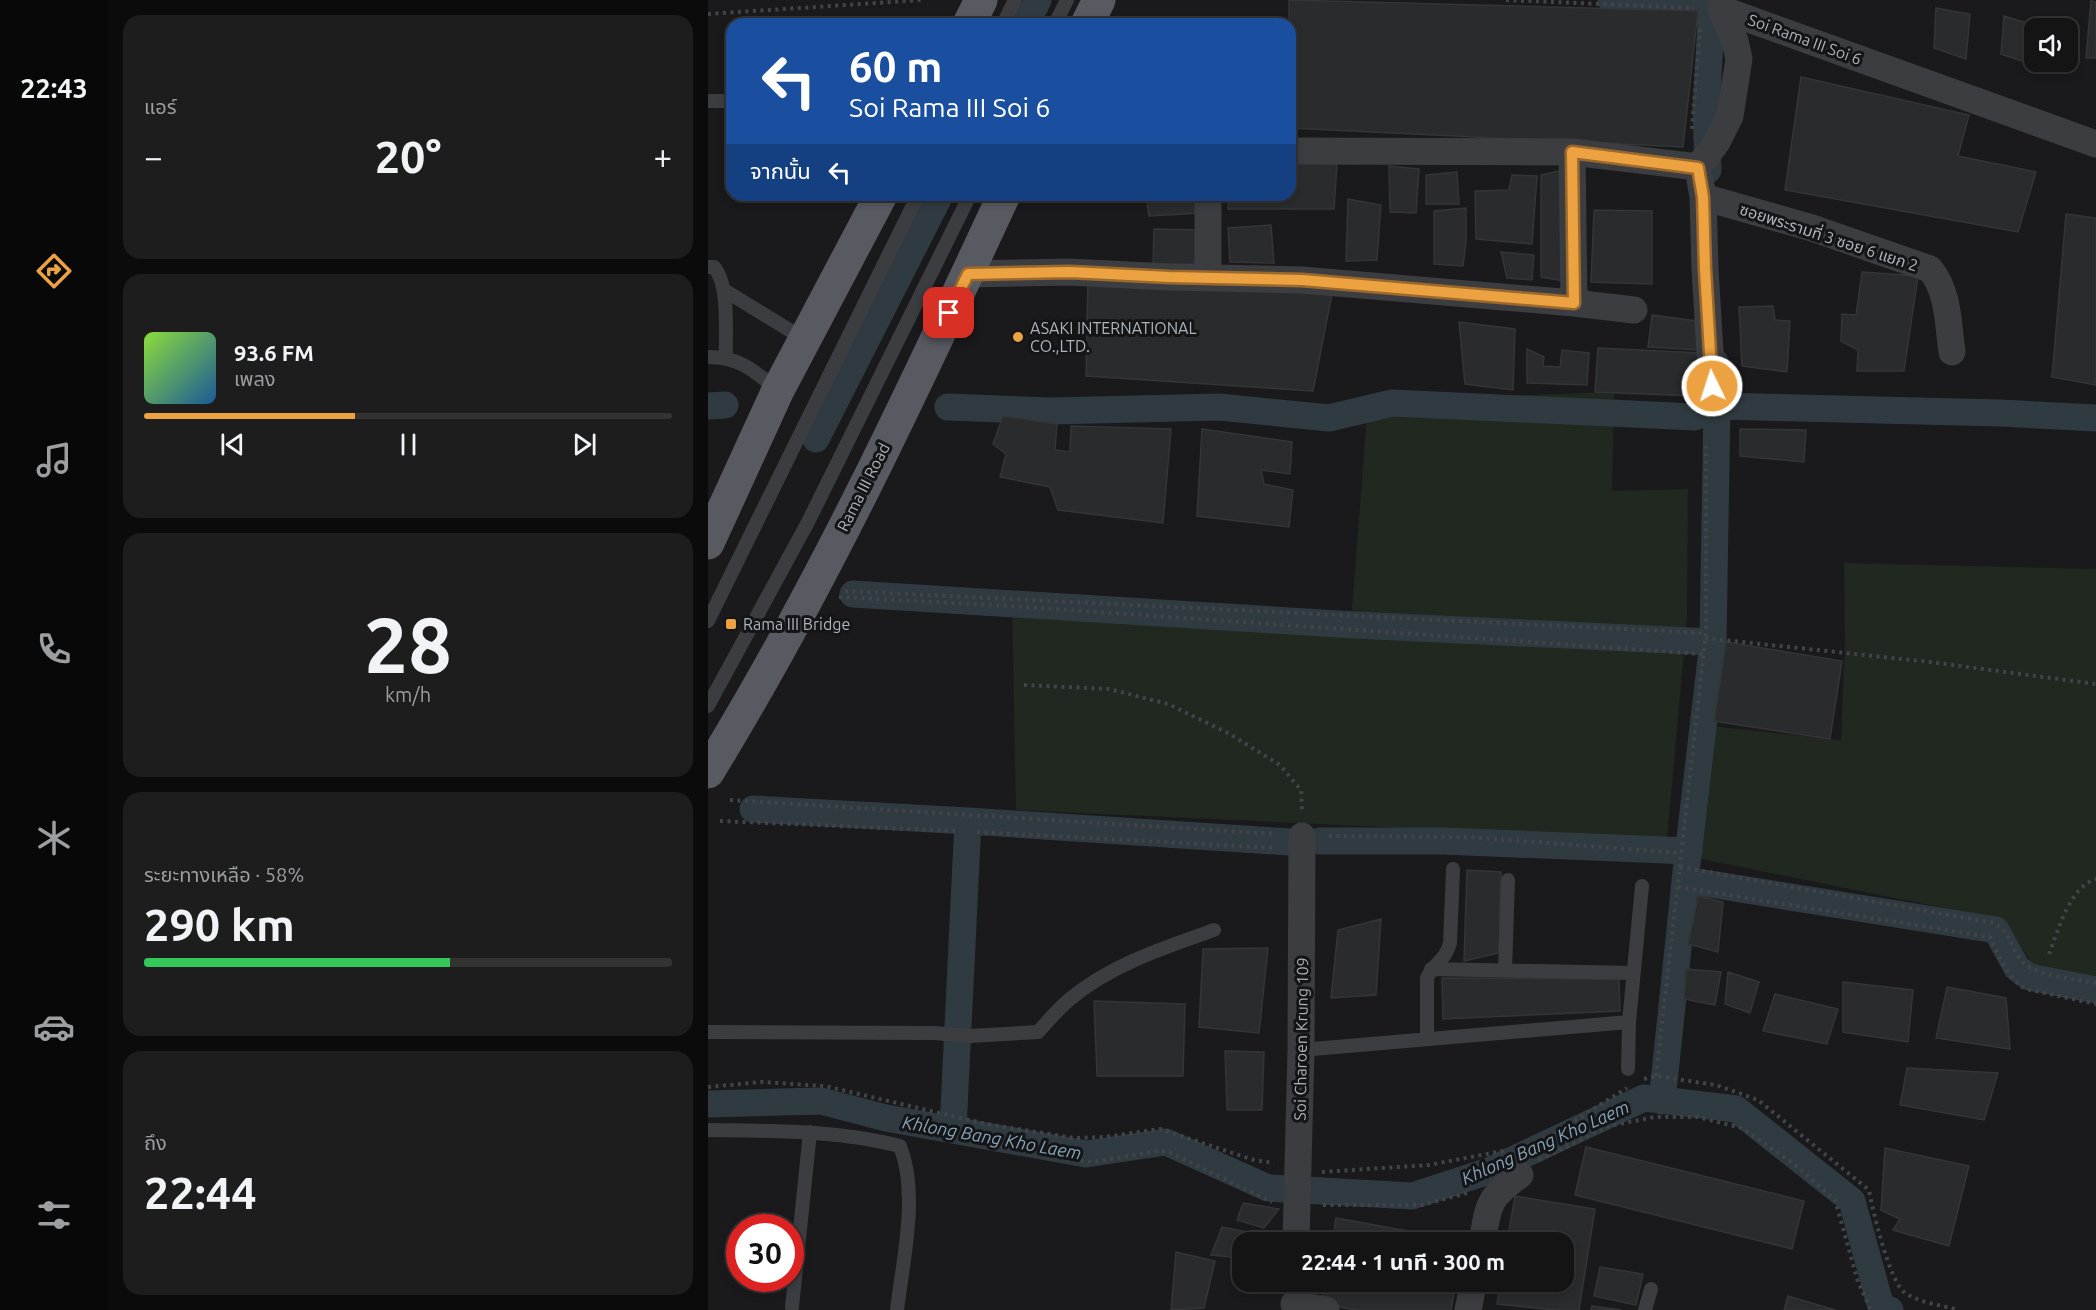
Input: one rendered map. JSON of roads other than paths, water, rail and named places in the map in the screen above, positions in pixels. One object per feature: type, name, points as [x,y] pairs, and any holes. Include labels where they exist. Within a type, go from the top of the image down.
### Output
[{"type":"main road","points":[[972,18],[981,0]]},
{"type":"main road","points":[[1090,18],[1099,0]]},
{"type":"main road","points":[[712,523],[804,339],[878,201]]},
{"type":"main road","name":"Rama III Road","points":[[708,772],[739,722],[807,598],[911,393],[1001,201]]},
{"type":"street","name":"Soi Rama III Soi 6","points":[[1714,7],[2096,144]]},
{"type":"street","name":"Soi Rama III Soi 6","points":[[1701,160],[1730,116],[1739,59],[1735,41],[1714,7]]},
{"type":"street","points":[[1296,151],[1572,152],[1701,160],[1707,199],[1705,269],[1712,386]]},
{"type":"street","points":[[1572,152],[1574,303]]},
{"type":"street","name":"ซอยพระรามที่ 3 ซอย 6 แยก 2","points":[[1707,199],[1812,228],[1930,269],[1938,279],[1943,293],[1952,352]]},
{"type":"street","points":[[1208,201],[1208,278]]},
{"type":"street","points":[[968,274],[1070,272],[1302,280],[1634,310]]},
{"type":"street","name":"Soi Charoen Krung 109","points":[[1296,1232],[1301,1050],[1302,841]]},
{"type":"street","points":[[1484,1232],[1490,1204],[1502,1188],[1528,1168]]},
{"type":"street","points":[[1468,1310],[1472,1292]]},
{"type":"street","points":[[1294,1298],[1326,1310]]},
{"type":"lane","points":[[1006,18],[1015,0]]},
{"type":"lane","points":[[1058,18],[1067,0]]},
{"type":"lane","points":[[708,101],[726,101]]},
{"type":"lane","points":[[708,621],[915,201]]},
{"type":"lane","points":[[708,706],[808,522],[967,201]]},
{"type":"lane","points":[[708,267],[714,267],[720,275],[724,290],[726,357]]},
{"type":"lane","points":[[724,290],[804,339]]},
{"type":"lane","points":[[708,357],[726,357],[747,367],[778,390]]},
{"type":"lane","points":[[1427,1038],[1427,978],[1431,969],[1447,954],[1450,943],[1453,869]]},
{"type":"lane","points":[[1505,970],[1508,880]]},
{"type":"lane","points":[[1628,1069],[1629,1022],[1642,886]]},
{"type":"lane","points":[[708,1032],[934,1033],[970,1036],[1038,1032],[1068,1000],[1090,983],[1135,959],[1214,930]]},
{"type":"lane","points":[[1431,969],[1633,973]]},
{"type":"lane","points":[[1301,1050],[1629,1022]]},
{"type":"lane","points":[[708,1130],[810,1132],[869,1138],[900,1146],[906,1160],[909,1213],[897,1310]]},
{"type":"lane","points":[[792,1307],[810,1132]]},
{"type":"lane","points":[[1645,1310],[1651,1289]]},
{"type":"waterway","points":[[1029,18],[1038,0]]},
{"type":"waterway","points":[[1611,0],[1699,4],[1707,9],[1711,24],[1706,110],[1708,170]]},
{"type":"waterway","points":[[816,439],[937,201]]},
{"type":"waterway","points":[[1662,1101],[1713,642],[1717,406],[1715,362]]},
{"type":"waterway","points":[[948,407],[1051,411],[1219,407],[1329,418],[1392,403],[1695,417],[1717,406],[2000,413],[2096,418]]},
{"type":"waterway","points":[[708,406],[725,405]]},
{"type":"waterway","points":[[853,594],[1355,625],[1713,642]]},
{"type":"waterway","points":[[753,809],[1289,842]]},
{"type":"waterway","points":[[953,1129],[968,821]]},
{"type":"waterway","points":[[1320,841],[1443,841],[1689,851]]},
{"type":"waterway","points":[[1685,880],[1996,930],[2017,968],[2029,977],[2096,990]]},
{"type":"waterway","name":"Khlong Bang Kho Laem","points":[[708,1104],[821,1101],[886,1118],[1086,1154],[1166,1142],[1268,1188],[1412,1196],[1489,1171],[1644,1098],[1736,1109],[1852,1201],[1881,1307],[1890,1310]]},
{"type":"place","name":"ASAKI INTERNATIONAL CO.,LTD.","points":[[1018,337]]},
{"type":"place","name":"Rama III Bridge","points":[[731,624]]}]
